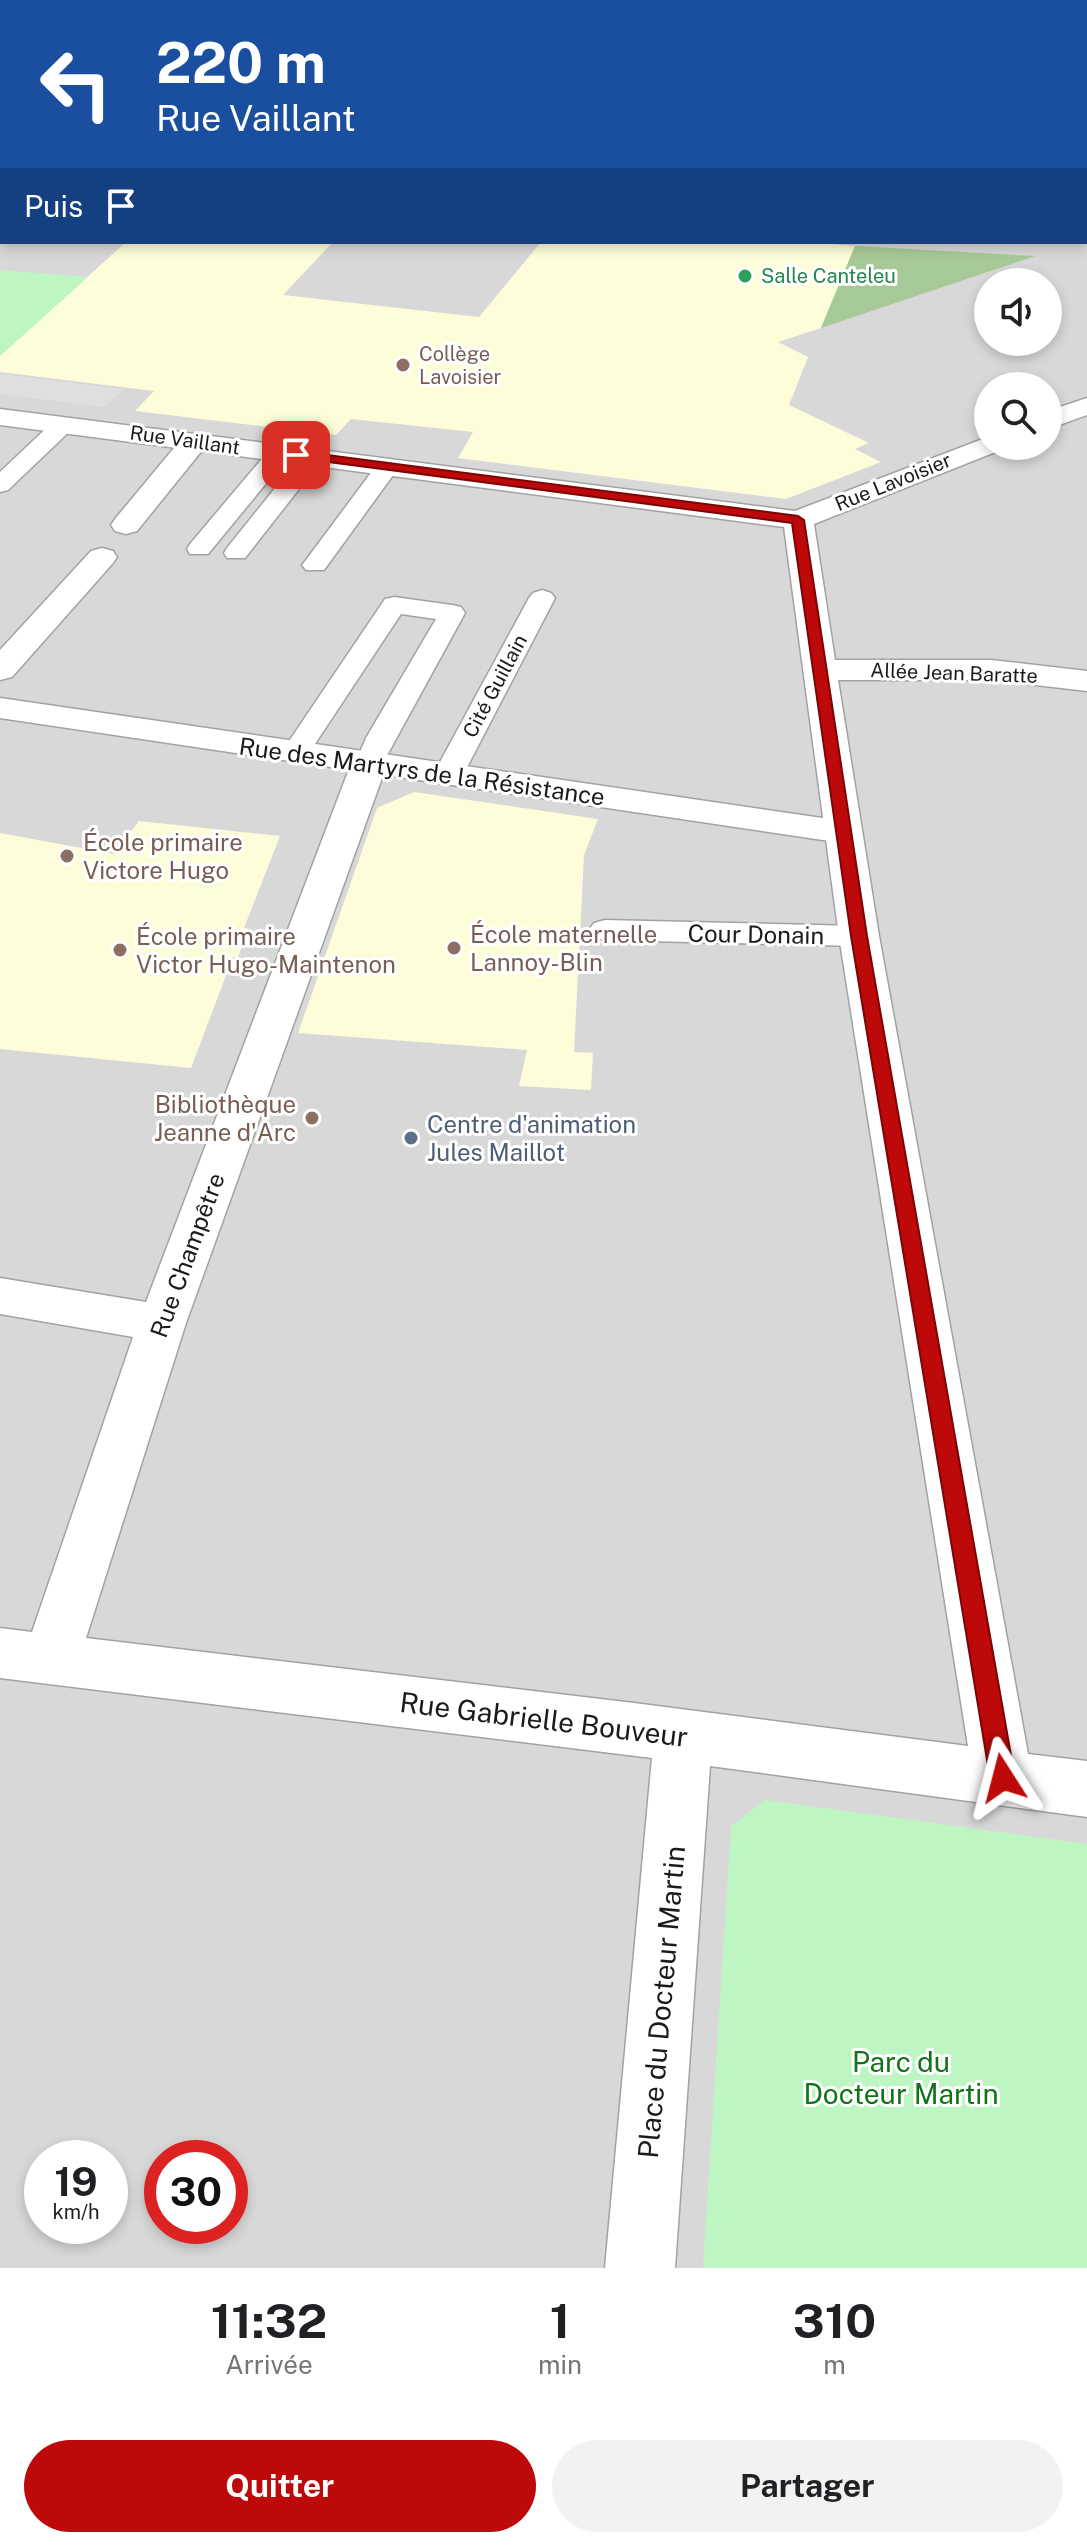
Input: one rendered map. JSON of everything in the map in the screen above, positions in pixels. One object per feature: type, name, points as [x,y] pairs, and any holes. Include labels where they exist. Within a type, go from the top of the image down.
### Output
[{"type":"street","points":[[1062,416],[1087,406]]},
{"type":"street","name":"Rue Vaillant","points":[[0,417],[798,520]]},
{"type":"street","points":[[126,525],[194,442]]},
{"type":"street","name":"Rue Lavoisier","points":[[798,520],[974,451]]},
{"type":"street","points":[[798,520],[859,936],[1003,1778]]},
{"type":"street","points":[[0,670],[102,557]]},
{"type":"street","name":"Allée Jean Baratte","points":[[821,670],[991,670],[1087,681]]},
{"type":"street","name":"Rue des Martyrs de la Résistance","points":[[0,708],[843,832]]},
{"type":"street","name":"Rue Champêtre","points":[[25,1657],[162,1323],[369,764]]},
{"type":"street","points":[[0,1296],[162,1323]]},
{"type":"street","name":"Rue Gabrielle Bouveur","points":[[25,1657],[683,1736],[1087,1789]]},
{"type":"street","name":"Place du Docteur Martin","points":[[640,2268],[683,1736]]},
{"type":"lane","points":[[0,485],[63,425]]},
{"type":"lane","points":[[199,549],[279,453]]},
{"type":"lane","points":[[236,553],[312,457]]},
{"type":"lane","points":[[315,565],[387,467]]},
{"type":"lane","name":"Cité Guillain","points":[[448,775],[542,598]]},
{"type":"lane","points":[[295,753],[394,605],[452,613],[380,738],[369,764]]},
{"type":"lane","name":"Cour Donain","points":[[605,930],[859,936]]},
{"type":"shaded area","points":[[0,244],[1087,244],[1087,2268],[0,2268]]},
{"type":"shaded area","name":"Collège Lavoisier","points":[[124,244],[331,244],[283,295],[479,317],[539,244],[855,246],[821,328],[778,342],[808,357],[789,405],[869,443],[855,449],[881,462],[786,499],[458,458],[473,432],[351,419],[336,435],[135,411],[154,391],[0,372],[0,356]]},
{"type":"shaded area","points":[[0,374],[123,389],[104,407],[0,394]]},
{"type":"shaded area","name":"École maternelle Lannoy-Blin","points":[[414,792],[598,819],[584,855],[574,1052],[593,1053],[591,1090],[519,1086],[527,1050],[298,1033],[377,808]]},
{"type":"shaded area","name":"École primaire Victor Hugo-Maintenon","points":[[139,821],[280,836],[244,928],[249,929],[238,957],[233,957],[191,1068],[0,1049],[0,833],[114,854]]},
{"type":"green space","points":[[855,246],[1035,256],[999,268],[974,268],[974,277],[821,328]]},
{"type":"green space","points":[[0,270],[88,277],[0,356]]},
{"type":"green space","name":"Parc du Docteur Martin","points":[[765,1800],[1087,1844],[1087,2268],[703,2268],[731,1826]]},
{"type":"place","name":"Salle Canteleu","points":[[745,276]]},
{"type":"place","name":"Collège Lavoisier","points":[[403,365]]},
{"type":"place","name":"École primaire Victore Hugo","points":[[67,856]]},
{"type":"place","name":"École maternelle Lannoy-Blin","points":[[454,948]]},
{"type":"place","name":"École primaire Victor Hugo-Maintenon","points":[[120,950]]},
{"type":"place","name":"Bibliothèque Jeanne d'Arc","points":[[312,1118]]},
{"type":"place","name":"Centre d'animation Jules Maillot","points":[[411,1138]]},
{"type":"route","points":[[296,455],[798,520],[859,936],[1003,1778]]}]
